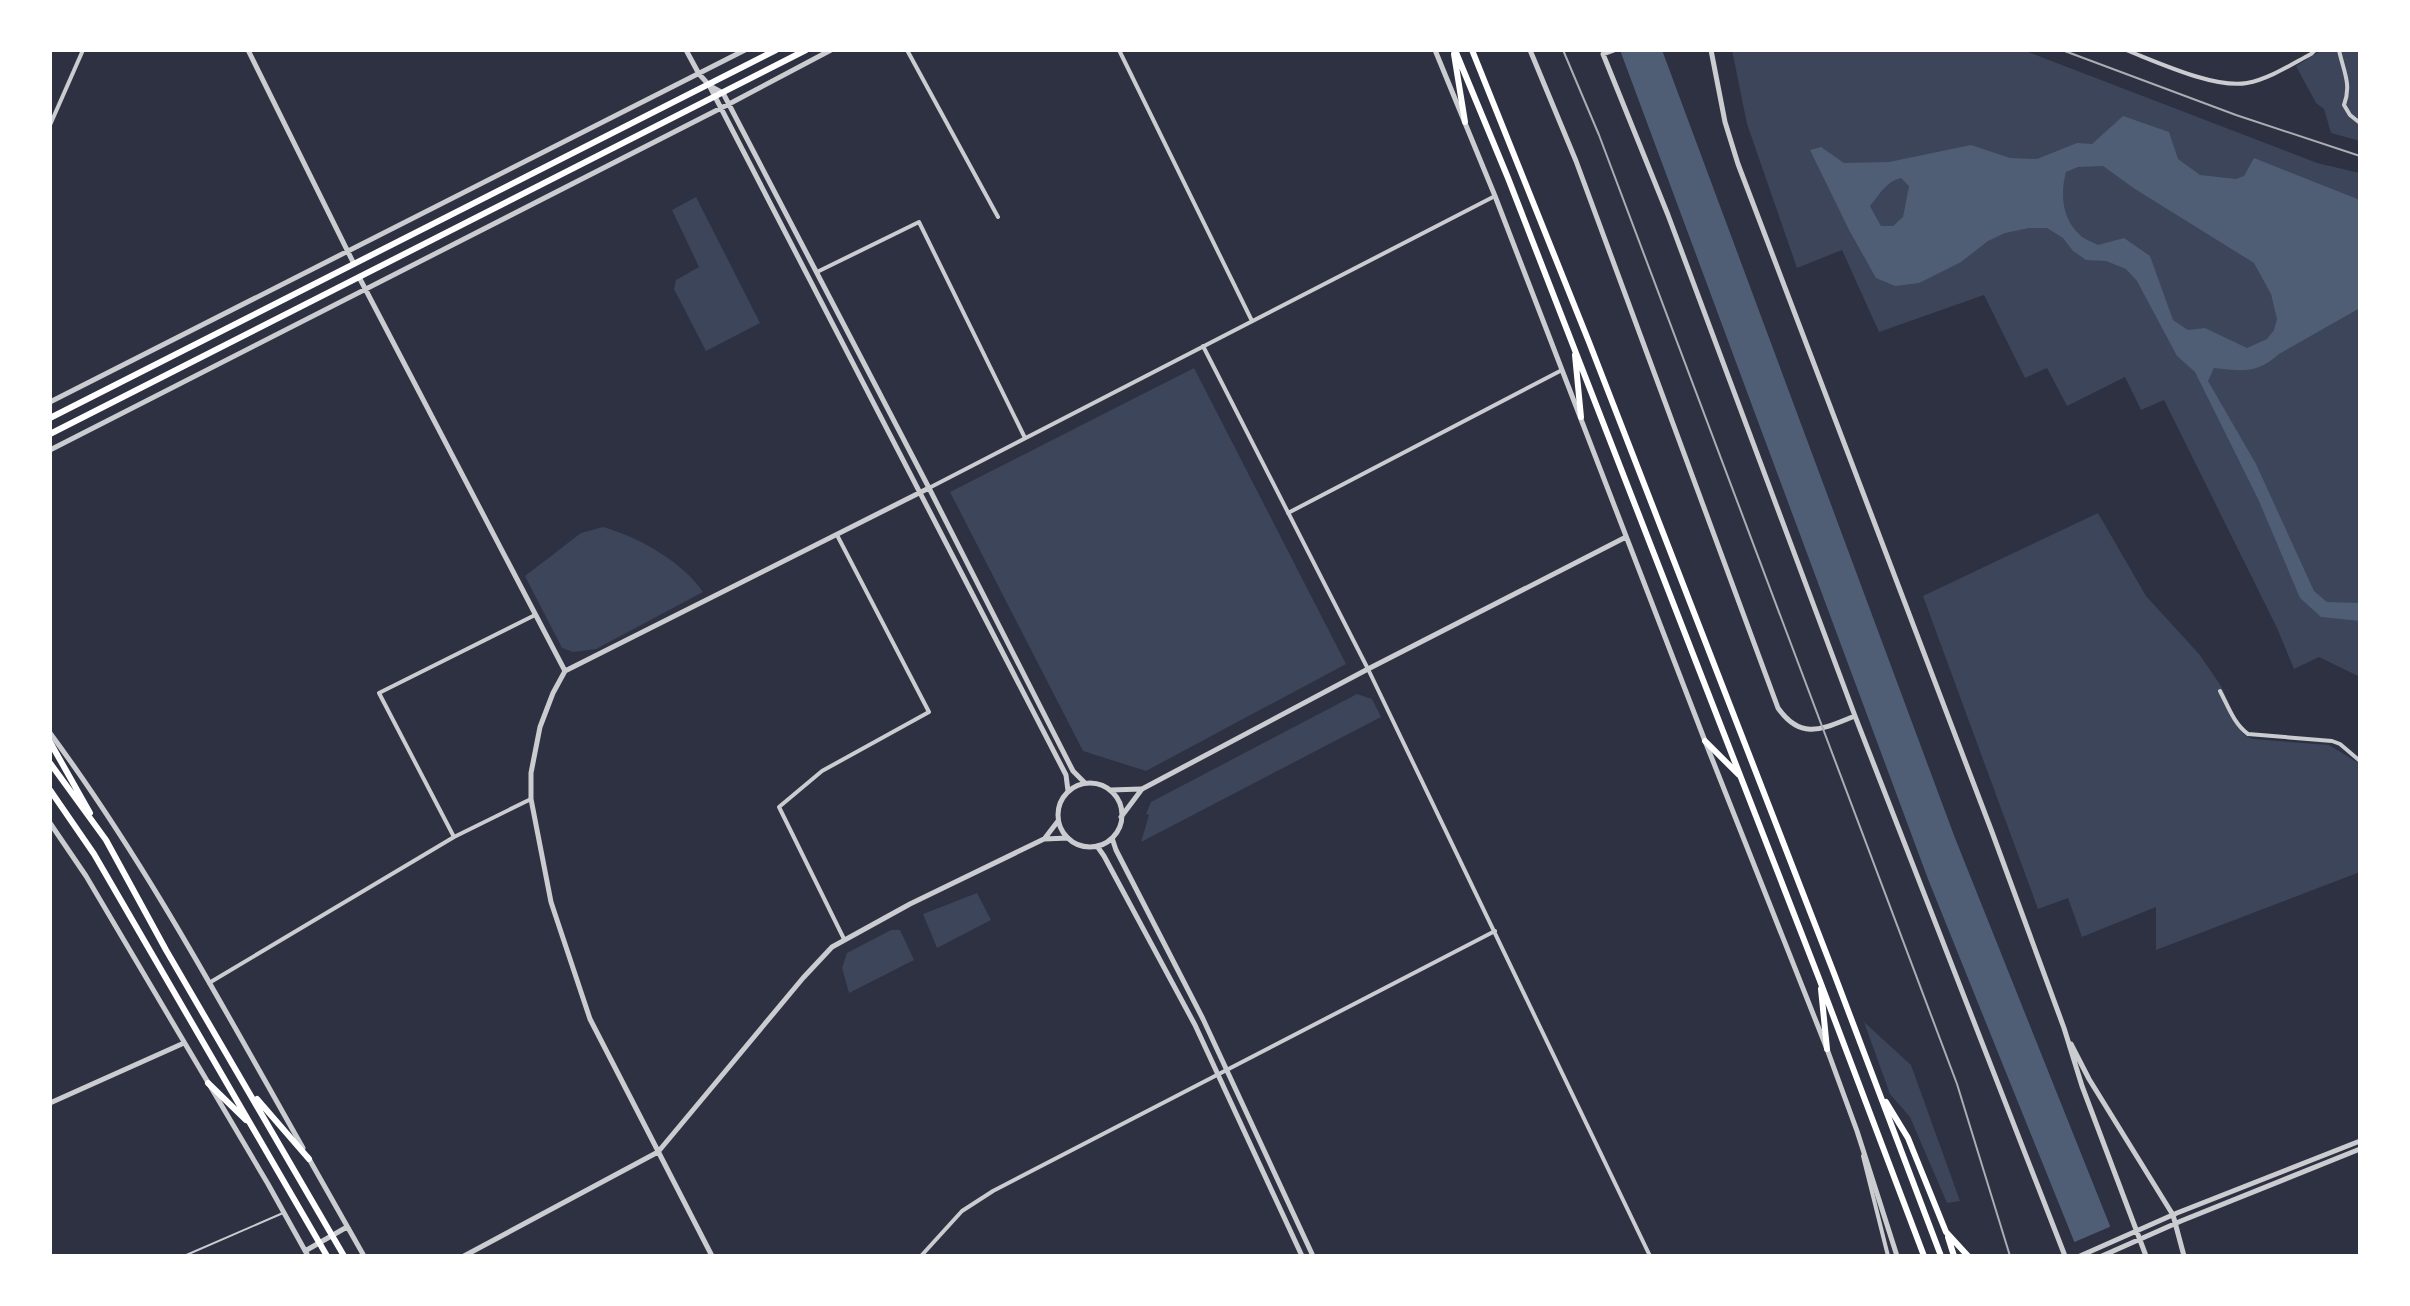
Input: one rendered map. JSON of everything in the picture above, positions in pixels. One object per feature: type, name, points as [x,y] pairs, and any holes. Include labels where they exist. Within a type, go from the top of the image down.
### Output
[{"type":"main road","points":[[50,418],[776,50]]},
{"type":"main road","points":[[50,434],[806,50]]},
{"type":"main road","points":[[1454,50],[1465,122]]},
{"type":"main road","points":[[1454,50],[1574,347],[1924,1256]]},
{"type":"main road","points":[[1472,50],[1528,186],[1941,1256]]},
{"type":"main road","points":[[1574,347],[1581,417]]},
{"type":"main road","points":[[1705,741],[1741,777]]},
{"type":"main road","points":[[50,742],[166,950],[344,1256]]},
{"type":"main road","points":[[50,763],[106,840]]},
{"type":"main road","points":[[50,790],[94,854],[327,1256]]},
{"type":"main road","points":[[1820,981],[1827,1049]]},
{"type":"main road","points":[[208,1083],[251,1125]]},
{"type":"main road","points":[[246,1087],[309,1159]]},
{"type":"main road","points":[[1877,1088],[1908,1138],[1954,1256]]},
{"type":"main road","points":[[1946,1232],[1968,1256]]},
{"type":"street","points":[[50,125],[83,50]]},
{"type":"street","points":[[249,50],[355,265]]},
{"type":"street","points":[[686,50],[709,85],[921,492],[1066,775],[1068,791]]},
{"type":"street","points":[[50,402],[745,50]]},
{"type":"street","points":[[50,450],[831,50]]},
{"type":"street","points":[[907,50],[998,217]]},
{"type":"street","points":[[1119,50],[1252,321]]},
{"type":"street","points":[[1435,50],[1495,196],[1827,1049],[1897,1256]]},
{"type":"street","points":[[1530,50],[1582,176],[1778,708],[1792,723],[1810,731],[1820,731],[1855,716]]},
{"type":"street","points":[[1614,50],[1602,52],[1668,215],[1855,716],[2065,1256]]},
{"type":"street","points":[[1711,50],[1725,122],[1738,164],[1860,482],[2146,1256]]},
{"type":"street","points":[[2126,50],[2215,81],[2236,84],[2251,82],[2315,50]]},
{"type":"street","points":[[2339,50],[2347,72],[2349,93],[2344,105],[2360,123]]},
{"type":"street","points":[[709,85],[723,93],[729,104],[1073,771],[1085,783]]},
{"type":"street","points":[[712,1256],[590,1019],[551,902],[531,799],[531,773],[540,727],[565,671],[837,535],[1495,196]]},
{"type":"street","points":[[816,273],[919,222],[1025,438]]},
{"type":"street","points":[[359,277],[565,671]]},
{"type":"street","points":[[1203,346],[1368,669],[1650,1256]]},
{"type":"street","points":[[120,367],[136,375]]},
{"type":"street","points":[[1288,513],[1562,370]]},
{"type":"street","points":[[837,535],[929,712],[822,771],[779,807],[844,939]]},
{"type":"street","points":[[1121,817],[1142,789],[1626,537]]},
{"type":"street","points":[[454,837],[379,693],[535,615]]},
{"type":"street","points":[[2220,691],[2235,720],[2248,734],[2332,741],[2360,761]]},
{"type":"street","points":[[50,733],[121,834],[364,1256]]},
{"type":"street","points":[[1110,790],[1118,800],[1121,817],[1112,838],[1097,846],[1082,846],[1068,838],[1058,820],[1060,802],[1068,791],[1085,783],[1110,790],[1142,789]]},
{"type":"street","points":[[209,983],[454,837],[531,799]]},
{"type":"street","points":[[1044,839],[1058,820]]},
{"type":"street","points":[[50,823],[86,876],[306,1254],[347,1227]]},
{"type":"street","points":[[464,1256],[658,1152],[823,955],[844,939],[1044,839],[1068,838]]},
{"type":"street","points":[[1112,838],[1227,1070],[1313,1256]]},
{"type":"street","points":[[1097,846],[1219,1074],[1302,1256]]},
{"type":"street","points":[[921,1256],[962,1211],[993,1191],[1495,931]]},
{"type":"street","points":[[2064,1028],[2089,1079],[2173,1215],[2184,1256]]},
{"type":"street","points":[[50,1103],[184,1043]]},
{"type":"street","points":[[1857,1131],[1888,1256]]},
{"type":"street","points":[[2080,1256],[2173,1215],[2360,1141]]},
{"type":"street","points":[[2102,1256],[2360,1149]]},
{"type":"lane","points":[[184,1256],[284,1213]]},
{"type":"shaded area","points":[[1620,50],[1662,50],[1955,838],[2122,1256],[2080,1256],[1928,879]]},
{"type":"shaded area","points":[[1732,50],[2023,50],[2317,163],[2360,173],[2360,677],[2319,657],[2294,669],[2277,628],[2164,400],[2141,410],[2125,377],[2067,406],[2047,368],[2025,378],[1984,295],[1879,332],[1842,250],[1797,268],[1747,124]]},
{"type":"shaded area","points":[[2322,50],[2360,50],[2360,141],[2331,133],[2324,109],[2316,103],[2296,66]]},
{"type":"shaded area","points":[[2123,116],[2169,132],[2178,159],[2200,175],[2236,179],[2244,176],[2254,158],[2360,200],[2360,308],[2264,365],[2241,370],[2214,368],[2208,381],[2256,464],[2314,591],[2327,602],[2360,603],[2360,621],[2321,617],[2300,598],[2259,501],[2195,372],[2177,356],[2137,281],[2126,269],[2106,261],[2086,260],[2073,251],[2063,238],[2047,228],[2029,228],[2005,233],[1988,241],[1961,262],[1919,283],[1895,286],[1876,278],[1810,150],[1821,147],[1844,163],[1889,162],[1971,145],[2010,158],[2037,159],[2077,143],[2092,144]],"holes":[[[2103,166],[2254,263],[2271,294],[2277,319],[2267,339],[2247,348],[2205,328],[2188,330],[2173,320],[2150,256],[2124,238],[2098,245],[2074,229],[2064,206],[2066,172],[2078,167]],[[1901,178],[1909,186],[1903,217],[1893,226],[1881,226],[1870,206],[1887,185]]]},
{"type":"shaded area","points":[[696,197],[760,323],[706,351],[674,289],[676,280],[699,267],[672,210]]},
{"type":"shaded area","points":[[1194,368],[1346,664],[1146,771],[1083,751],[950,492]]},
{"type":"shaded area","points":[[2098,513],[2146,596],[2199,654],[2221,686],[2243,734],[2252,739],[2329,745],[2360,764],[2360,872],[2156,950],[2156,907],[2082,937],[2068,898],[2038,909],[1923,596]]},
{"type":"shaded area","points":[[603,527],[630,537],[671,560],[703,592],[596,649],[573,652],[562,648],[525,576],[581,533]]},
{"type":"shaded area","points":[[1357,694],[1372,699],[1381,717],[1141,842],[1151,802]]},
{"type":"shaded area","points":[[977,893],[991,920],[937,948],[923,914]]},
{"type":"shaded area","points":[[891,930],[900,930],[914,960],[849,993],[842,968],[847,953]]},
{"type":"shaded area","points":[[1864,1022],[1911,1065],[1960,1201],[1947,1203],[1910,1117],[1890,1094]]},
{"type":"pier","points":[[2114,1225],[2126,1256],[2075,1256],[2070,1244]]},
{"type":"railway","points":[[1563,50],[1599,135],[1957,1084],[2010,1256]]},
{"type":"railway","points":[[2062,50],[2236,115],[2360,156]]}]
